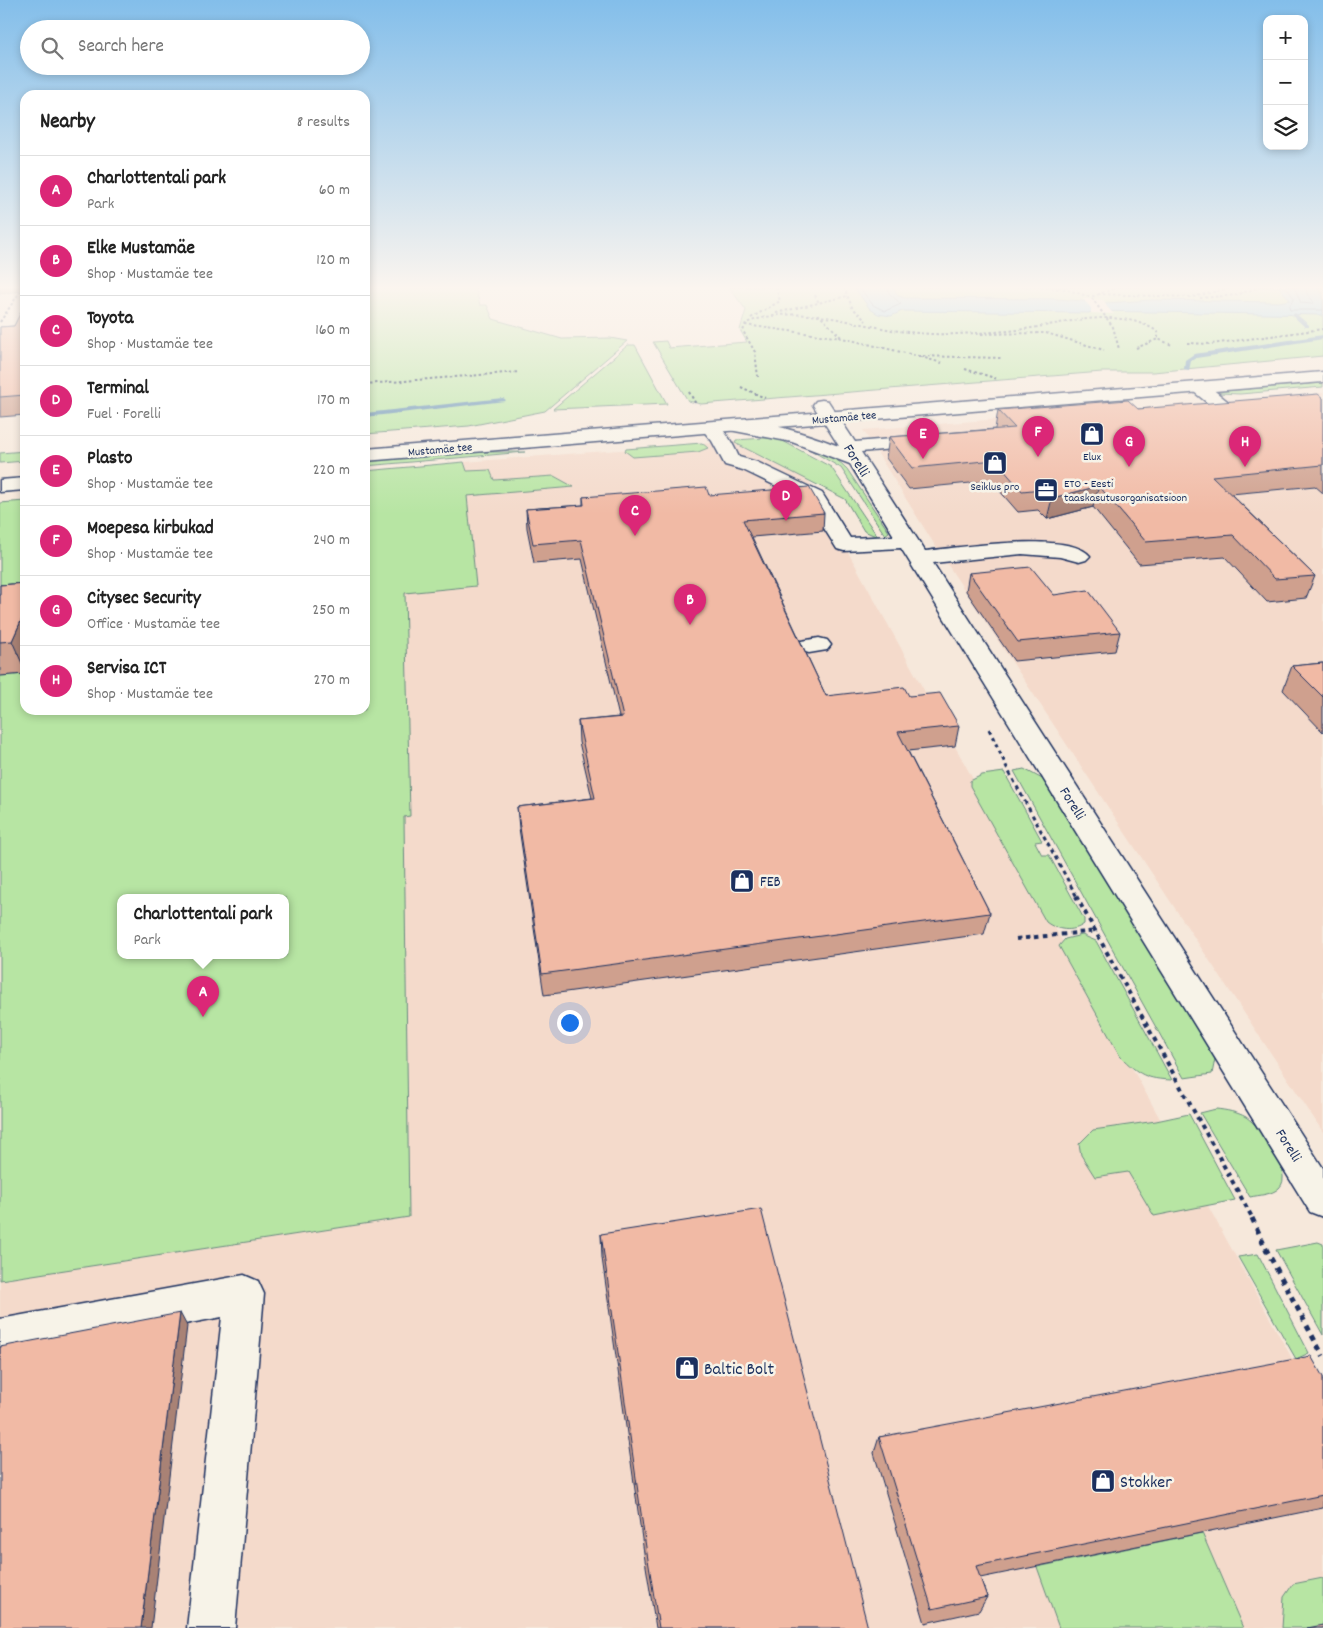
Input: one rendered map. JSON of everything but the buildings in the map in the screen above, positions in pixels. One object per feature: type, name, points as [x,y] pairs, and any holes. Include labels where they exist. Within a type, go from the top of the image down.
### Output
[{"type":"main road","name":"Mustamäe tee","points":[[370,455],[735,426],[827,412],[1323,367]]},
{"type":"main road","name":"Mustamäe tee","points":[[370,444],[1200,388],[1323,377]]},
{"type":"main road","points":[[1200,388],[1230,412]]},
{"type":"main road","name":"Forelli","points":[[827,412],[1323,1200]]},
{"type":"main road","points":[[735,426],[773,430],[854,454],[914,442]]},
{"type":"main road","points":[[710,428],[720,439],[732,461],[750,466],[815,497],[844,545],[914,550],[1037,547],[1067,551],[1079,556]]},
{"type":"main road","points":[[0,473],[20,471]]},
{"type":"main road","points":[[0,486],[20,484]]},
{"type":"main road","points":[[0,1339],[244,1294],[211,1628]]},
{"type":"path","points":[[756,363],[758,377]]},
{"type":"path","points":[[965,369],[999,379]]},
{"type":"path","points":[[370,384],[519,372]]},
{"type":"path","points":[[741,387],[772,400]]},
{"type":"path","points":[[689,392],[696,404]]},
{"type":"path","points":[[1003,759],[1194,1113],[1243,1198],[1267,1251],[1323,1356]]},
{"type":"path","points":[[1016,939],[1097,931]]},
{"type":"shaded area","points":[[1323,393],[1323,1132],[936,547],[863,430]]},
{"type":"shaded area","points":[[776,438],[788,443],[1323,1415],[1323,1628],[0,1628],[0,1280],[409,1217],[404,817],[410,816],[405,592],[476,586],[467,496],[573,487],[554,476],[494,480],[466,471],[464,462]]},
{"type":"green space","points":[[370,363],[601,363],[545,411],[469,426],[370,434]]},
{"type":"green space","points":[[607,363],[645,363],[667,404],[553,409]]},
{"type":"green space","points":[[665,363],[1249,363],[1153,372],[1102,372],[701,404],[688,401]]},
{"type":"green space","points":[[1323,383],[1323,387],[1240,394],[1218,393],[1224,391]]},
{"type":"green space","points":[[779,439],[831,467],[878,537],[864,531],[845,499],[735,443],[736,440]]},
{"type":"green space","points":[[797,442],[830,456],[842,464],[889,532],[885,535],[841,468]]},
{"type":"green space","points":[[702,443],[708,448],[698,452],[633,457],[625,451],[626,449]]},
{"type":"green space","points":[[20,451],[20,461],[0,463],[0,453]]},
{"type":"green space","points":[[473,452],[525,452],[370,466],[370,460]]},
{"type":"green space","points":[[464,462],[467,471],[490,470],[494,480],[554,476],[574,487],[467,496],[476,586],[405,593],[410,816],[404,817],[409,1217],[0,1280],[0,676],[20,674],[20,715],[370,715],[370,471]]},
{"type":"green space","points":[[20,501],[20,583],[0,585],[0,503]]},
{"type":"green space","points":[[1024,769],[1046,781],[1214,1051],[1215,1059],[1212,1074],[1184,1078],[1014,771]]},
{"type":"green space","points":[[1004,772],[1042,841],[1035,842],[1042,855],[1049,855],[1084,919],[1084,924],[1080,927],[1065,929],[1055,927],[1046,922],[970,786],[970,781],[982,775]]},
{"type":"green space","points":[[1082,935],[1096,941],[1172,1080],[1143,1075],[1132,1068],[1120,1056],[1059,946],[1065,939]]},
{"type":"green space","points":[[1216,1109],[1246,1117],[1267,1140],[1283,1172],[1283,1181],[1279,1188],[1269,1193],[1250,1197],[1200,1113]]},
{"type":"green space","points":[[1189,1114],[1235,1200],[1154,1216],[1128,1172],[1095,1177],[1081,1155],[1079,1144],[1093,1130]]},
{"type":"green space","points":[[1318,1242],[1323,1244],[1323,1335],[1276,1250]]},
{"type":"green space","points":[[1258,1254],[1309,1353],[1296,1359],[1238,1257]]},
{"type":"green space","points":[[1202,1533],[1243,1628],[1059,1628],[1037,1567]]},
{"type":"green space","points":[[1323,1578],[1323,1628],[1282,1628],[1284,1597],[1293,1584]]},
{"type":"waterway","points":[[1187,369],[1188,363]]},
{"type":"waterway","points":[[370,414],[503,400]]},
{"type":"place","name":"Elux","points":[[1092,434]]},
{"type":"place","name":"Moepesa kirbukad","points":[[1038,457]]},
{"type":"place","name":"Plasto","points":[[923,459]]},
{"type":"place","name":"Seiklus pro","points":[[995,463]]},
{"type":"place","name":"Citysec Security","points":[[1129,467]]},
{"type":"place","name":"Servisa ICT","points":[[1245,467]]},
{"type":"place","name":"ETO - Eesti taaskasutusorganisatsioon","points":[[1046,490]]},
{"type":"place","name":"Terminal","points":[[786,521]]},
{"type":"place","name":"Toyota","points":[[635,536]]},
{"type":"place","name":"Elke Mustamäe","points":[[690,625]]},
{"type":"place","name":"FEB","points":[[742,881]]},
{"type":"place","name":"Charlottentali park","points":[[203,1017]]},
{"type":"place","name":"Baltic Bolt","points":[[687,1368]]},
{"type":"place","name":"Stokker","points":[[1103,1481]]}]
